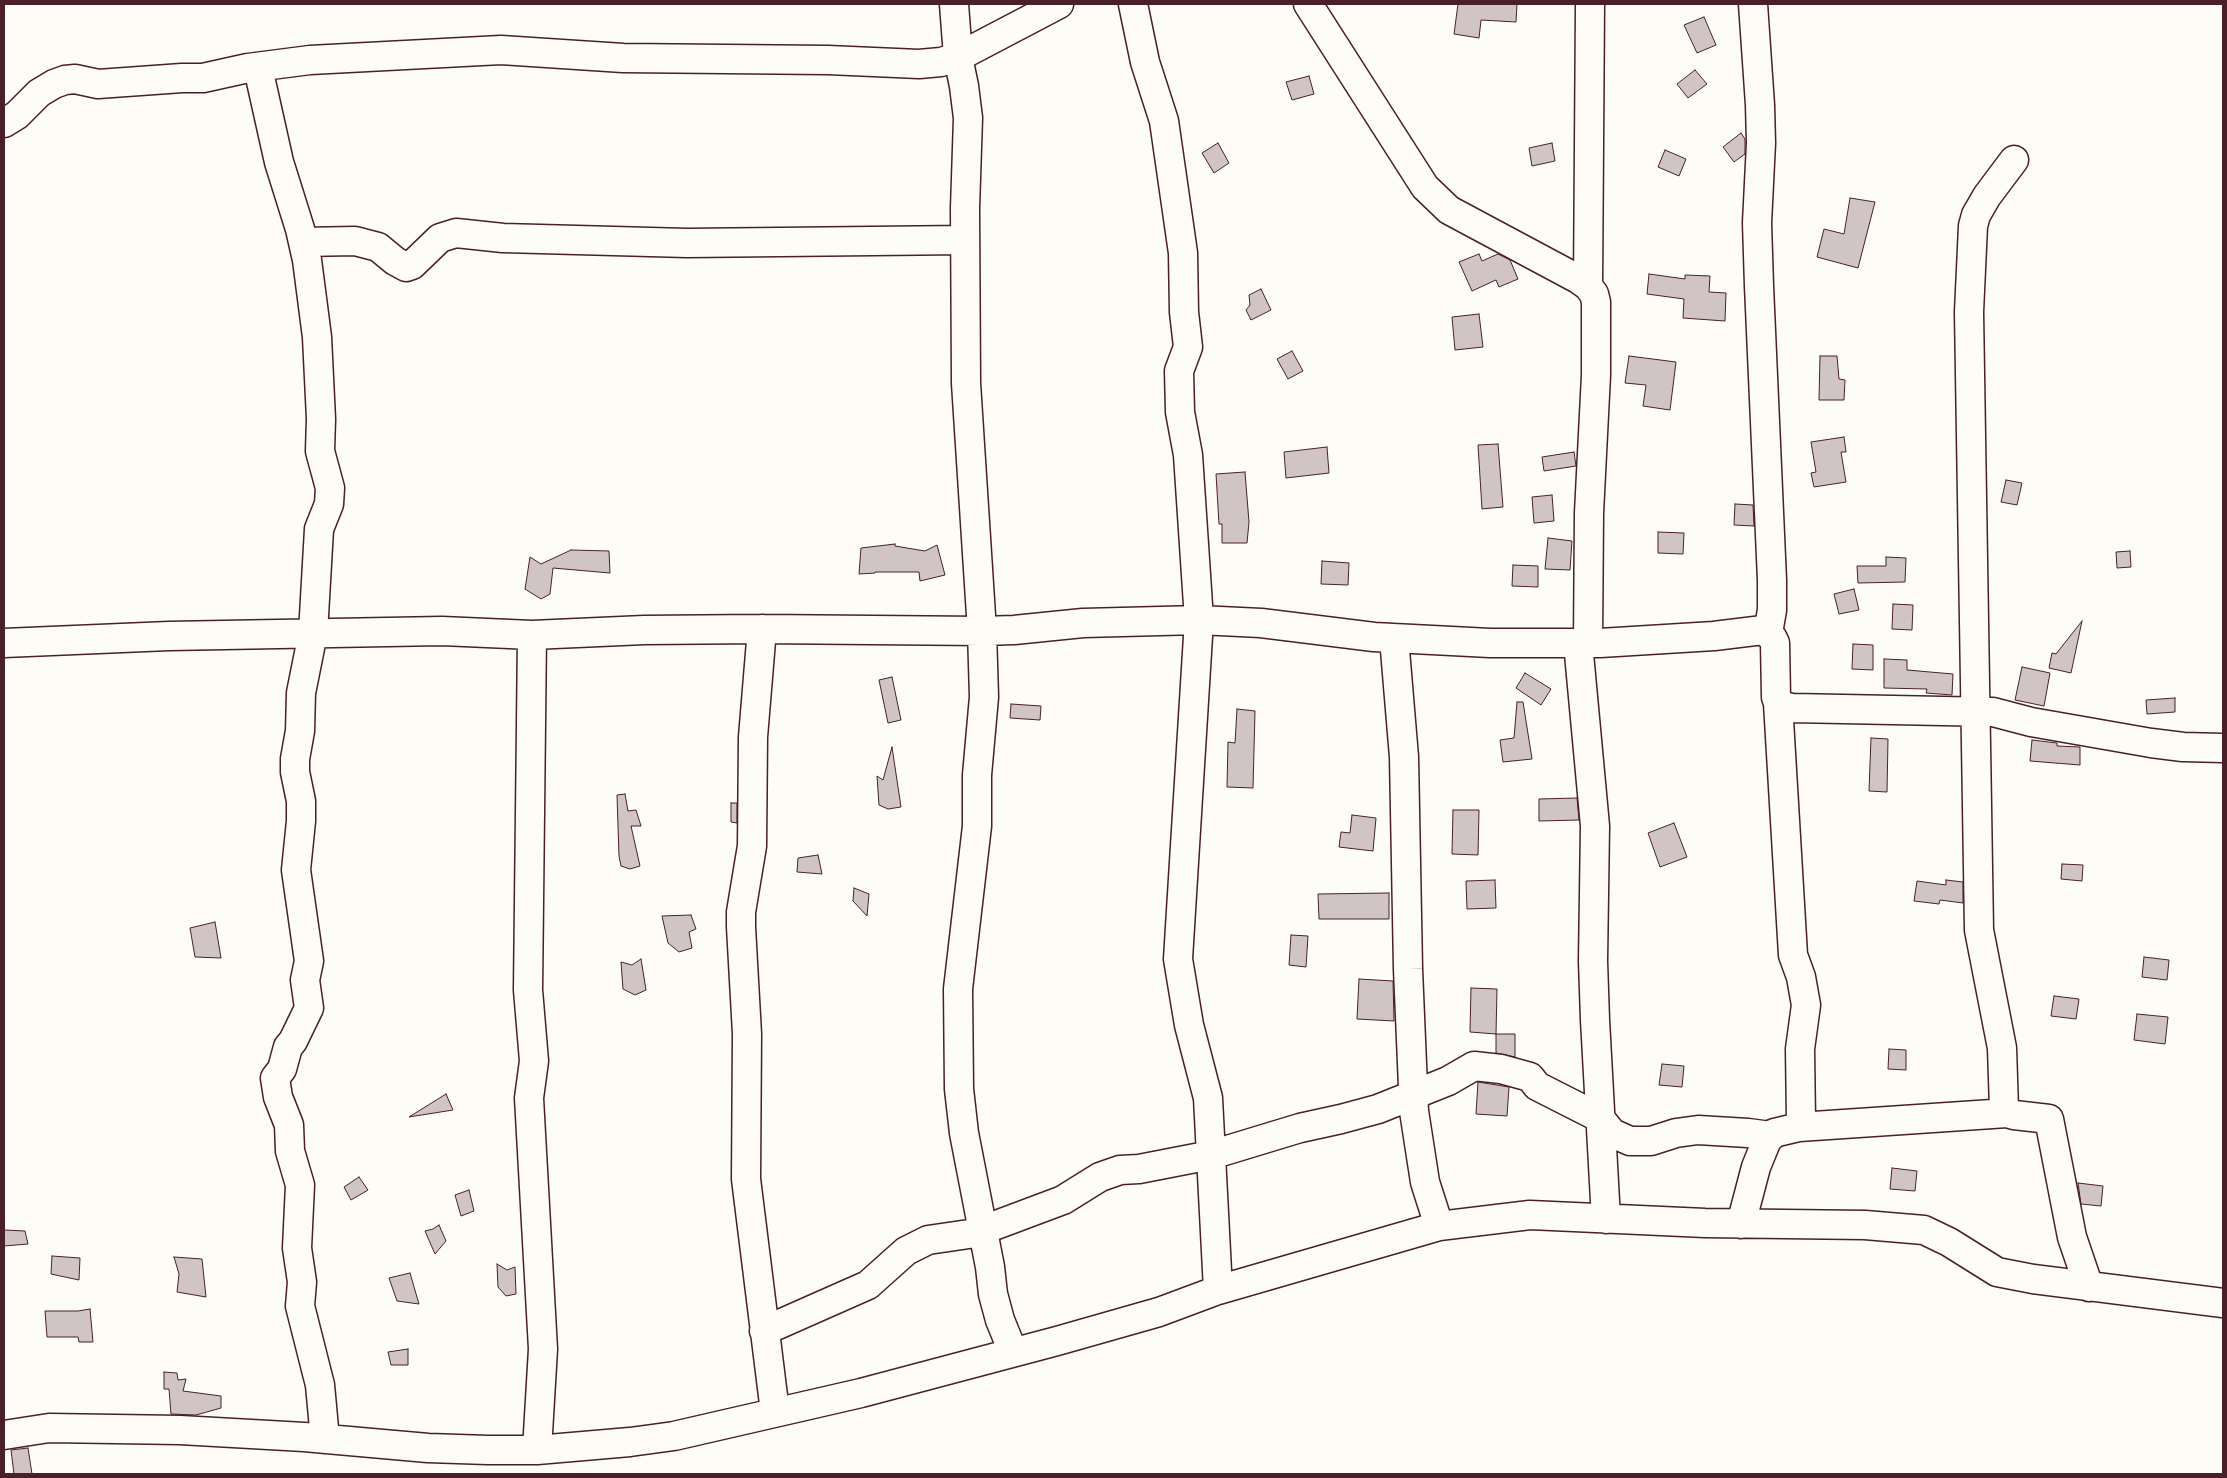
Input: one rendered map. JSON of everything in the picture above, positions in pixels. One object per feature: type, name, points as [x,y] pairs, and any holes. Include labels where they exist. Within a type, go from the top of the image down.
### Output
[{"type":"street","points":[[954,4],[958,57],[968,118],[965,240],[966,383],[982,631],[984,697],[976,775],[977,826],[965,921],[957,1018],[959,1089],[964,1134],[996,1307],[1013,1352]]},
{"type":"street","points":[[4,123],[17,115],[39,93],[65,80],[75,79],[98,84],[203,78],[248,68],[310,60],[501,50],[623,58],[828,60],[874,63],[942,62],[958,57],[1000,32],[1058,4]]},
{"type":"street","points":[[1133,4],[1148,71],[1164,121],[1183,253],[1184,312],[1188,347],[1178,371],[1180,412],[1188,454],[1199,620],[1178,960],[1189,1025],[1208,1098],[1218,1290]]},
{"type":"street","points":[[1308,4],[1425,187],[1449,210],[1553,264],[1588,286]]},
{"type":"street","points":[[1590,4],[1588,286],[1596,302],[1596,375],[1583,643],[1595,826],[1593,961],[1606,1219]]},
{"type":"street","points":[[1753,4],[1761,143],[1757,223],[1758,268],[1772,580],[1772,610],[1768,632]]},
{"type":"street","points":[[258,68],[279,162],[303,242],[314,298],[321,419],[320,451],[330,488],[329,504],[320,529],[313,633],[301,693],[300,731],[295,759],[295,772],[301,801],[300,845],[296,870],[308,961],[305,980],[309,1008],[293,1041],[288,1047],[282,1069],[275,1078],[278,1097],[289,1125],[290,1151],[300,1185],[297,1248],[302,1282],[300,1306],[320,1386],[326,1439]]},
{"type":"street","points":[[2007,1113],[2004,1109],[2002,1048],[1980,942],[1977,877],[1969,312],[1973,226],[1976,215],[2014,160]]},
{"type":"street","points":[[303,242],[355,241],[378,248],[395,262],[406,267],[412,265],[440,238],[456,233],[503,238],[687,243],[965,240]]},
{"type":"street","points":[[4,643],[169,636],[442,631],[532,635],[644,630],[982,631],[1014,630],[1083,623],[1199,620],[1261,623],[1394,638],[1490,643],[1583,643],[1714,636],[1763,630],[1768,632],[1775,643],[1776,697],[1778,703],[1793,956],[1806,1005],[1800,1049],[1799,1127]]},
{"type":"street","points":[[762,629],[753,737],[752,846],[741,912],[741,927],[748,1034],[746,1179],[774,1412]]},
{"type":"street","points":[[532,635],[528,990],[534,1061],[529,1098],[543,1349],[537,1450]]},
{"type":"street","points":[[1394,638],[1404,757],[1408,969],[1413,1093],[1425,1182],[1438,1226]]},
{"type":"street","points":[[1778,703],[1792,708],[1993,712],[2031,722],[2151,743],[2183,747],[2223,748]]},
{"type":"street","points":[[764,1331],[868,1285],[906,1251],[928,1240],[969,1234],[982,1230],[1064,1200],[1100,1177],[1120,1170],[1139,1169],[1211,1155],[1300,1128],[1378,1108],[1448,1081],[1474,1066],[1500,1069],[1530,1077],[1537,1086],[1600,1118],[1612,1133],[1630,1142],[1651,1141],[1676,1133],[1698,1130],[1771,1136],[1799,1127],[2007,1113],[2049,1119],[2072,1237],[2088,1286]]},
{"type":"street","points":[[1741,1224],[1756,1167],[1767,1140],[1771,1136]]},
{"type":"street","points":[[4,1435],[48,1428],[180,1430],[326,1439],[428,1448],[537,1450],[674,1436],[861,1392],[1159,1312],[1218,1290],[1438,1226],[1530,1215],[1741,1224],[1864,1225],[1924,1230],[1948,1242],[1997,1272],[2088,1286],[2223,1303]]},
{"type":"building","points":[[1458,4],[1517,4],[1516,22],[1481,20],[1479,38],[1454,34]]},
{"type":"building","points":[[1704,17],[1716,45],[1697,53],[1684,25]]},
{"type":"building","points":[[1695,70],[1707,84],[1688,98],[1677,84]]},
{"type":"building","points":[[1309,76],[1314,94],[1292,100],[1286,82]]},
{"type":"building","points":[[1741,133],[1745,139],[1745,154],[1734,162],[1723,147]]},
{"type":"building","points":[[1218,143],[1229,163],[1214,173],[1202,153]]},
{"type":"building","points":[[1552,143],[1555,161],[1532,166],[1529,148]]},
{"type":"building","points":[[1665,150],[1686,159],[1679,176],[1658,167]]},
{"type":"building","points":[[1850,198],[1875,202],[1858,268],[1817,257],[1824,229],[1844,234]]},
{"type":"building","points":[[1479,254],[1482,261],[1498,254],[1510,260],[1518,279],[1499,287],[1496,280],[1472,291],[1459,262]]},
{"type":"building","points":[[1649,274],[1685,279],[1685,275],[1710,276],[1709,292],[1726,293],[1725,321],[1683,318],[1684,299],[1647,294]]},
{"type":"building","points":[[1261,289],[1271,310],[1251,320],[1246,310],[1250,305],[1249,295]]},
{"type":"building","points":[[1479,314],[1483,347],[1455,350],[1452,317]]},
{"type":"building","points":[[1292,351],[1303,371],[1288,379],[1277,359]]},
{"type":"building","points":[[1629,356],[1676,362],[1670,410],[1643,406],[1646,385],[1625,383]]},
{"type":"building","points":[[1820,356],[1837,356],[1839,379],[1845,380],[1844,400],[1819,400]]},
{"type":"building","points":[[1844,437],[1846,452],[1841,452],[1846,482],[1814,487],[1811,473],[1816,472],[1811,442]]},
{"type":"building","points":[[1498,444],[1503,507],[1482,509],[1478,445]]},
{"type":"building","points":[[1327,447],[1329,473],[1286,478],[1284,452]]},
{"type":"building","points":[[1574,452],[1576,466],[1544,471],[1542,457]]},
{"type":"building","points":[[1245,472],[1249,522],[1247,543],[1222,543],[1222,524],[1219,524],[1216,474]]},
{"type":"building","points":[[2006,480],[2022,483],[2017,505],[2001,502]]},
{"type":"building","points":[[1552,495],[1554,521],[1534,523],[1532,497]]},
{"type":"building","points":[[1735,504],[1753,505],[1754,526],[1734,525]]},
{"type":"building","points":[[1658,532],[1684,533],[1683,554],[1658,553]]},
{"type":"building","points":[[1548,538],[1572,541],[1570,570],[1545,569]]},
{"type":"building","points":[[895,544],[895,546],[925,551],[937,545],[945,575],[920,581],[919,572],[859,574],[861,548]]},
{"type":"building","points":[[571,550],[609,551],[610,573],[553,568],[550,594],[541,599],[525,589],[530,557],[541,564]]},
{"type":"building","points":[[2130,551],[2131,567],[2117,568],[2116,552]]},
{"type":"building","points":[[1886,557],[1906,558],[1905,582],[1858,583],[1857,566],[1886,566]]},
{"type":"building","points":[[1322,561],[1349,563],[1348,585],[1321,584]]},
{"type":"building","points":[[1513,565],[1538,566],[1538,587],[1512,586]]},
{"type":"building","points":[[1854,589],[1859,610],[1839,614],[1834,594]]},
{"type":"building","points":[[1893,604],[1913,605],[1912,630],[1892,629]]},
{"type":"building","points":[[2082,621],[2071,673],[2049,668],[2052,653],[2056,654]]},
{"type":"building","points":[[1853,644],[1873,645],[1873,670],[1852,669]]},
{"type":"building","points":[[1884,659],[1907,660],[1907,670],[1953,674],[1952,695],[1926,693],[1927,689],[1884,688]]},
{"type":"building","points":[[2022,667],[2050,673],[2044,706],[2015,700]]},
{"type":"building","points":[[1525,673],[1551,689],[1541,705],[1516,688]]},
{"type":"building","points":[[892,677],[901,720],[888,723],[879,680]]},
{"type":"building","points":[[2175,698],[2175,712],[2147,714],[2146,700]]},
{"type":"building","points":[[1517,702],[1523,702],[1532,759],[1503,762],[1500,740],[1514,738]]},
{"type":"building","points":[[1011,704],[1041,706],[1040,720],[1010,718]]},
{"type":"building","points":[[1237,709],[1255,711],[1253,788],[1227,787],[1228,742],[1235,743]]},
{"type":"building","points":[[1871,738],[1888,739],[1887,792],[1869,791]]},
{"type":"building","points":[[2032,740],[2057,743],[2057,746],[2080,747],[2080,765],[2030,761]]},
{"type":"building","points":[[892,747],[901,807],[888,809],[879,805],[877,776],[883,780]]},
{"type":"building","points":[[625,794],[628,811],[636,810],[641,826],[631,826],[640,866],[630,869],[621,866],[619,856],[617,795]]},
{"type":"building","points":[[1577,798],[1579,820],[1539,821],[1539,799]]},
{"type":"building","points":[[731,803],[737,803],[737,823],[731,822]]},
{"type":"building","points":[[1453,810],[1479,810],[1478,855],[1452,854]]},
{"type":"building","points":[[1352,815],[1376,818],[1373,851],[1339,847],[1341,832],[1350,833]]},
{"type":"building","points":[[1674,823],[1687,857],[1660,867],[1648,833]]},
{"type":"building","points":[[818,855],[822,874],[797,872],[798,858]]},
{"type":"building","points":[[2062,864],[2083,865],[2082,881],[2061,879]]},
{"type":"building","points":[[1495,880],[1496,908],[1467,909],[1466,881]]},
{"type":"building","points":[[1946,880],[1963,882],[1963,903],[1940,900],[1939,904],[1914,901],[1917,881],[1946,885]]},
{"type":"building","points":[[854,888],[869,894],[867,916],[853,901]]},
{"type":"building","points":[[1389,893],[1389,919],[1319,919],[1318,894]]},
{"type":"building","points":[[691,915],[696,929],[689,932],[692,948],[679,952],[668,943],[662,916]]},
{"type":"building","points":[[215,922],[221,958],[195,957],[190,928]]},
{"type":"building","points":[[1291,935],[1308,936],[1306,967],[1289,965]]},
{"type":"building","points":[[2144,957],[2169,960],[2167,980],[2142,977]]},
{"type":"building","points":[[641,959],[646,990],[635,995],[623,989],[621,962],[632,965]]},
{"type":"building","points":[[1359,979],[1393,981],[1394,1021],[1357,1019]]},
{"type":"building","points":[[1471,988],[1497,989],[1496,1034],[1470,1032]]},
{"type":"building","points":[[2054,996],[2079,999],[2076,1019],[2051,1016]]},
{"type":"building","points":[[2137,1014],[2168,1017],[2165,1044],[2134,1040]]},
{"type":"building","points":[[1496,1034],[1515,1034],[1515,1057],[1496,1053]]},
{"type":"building","points":[[1889,1049],[1906,1050],[1906,1070],[1888,1069]]},
{"type":"building","points":[[1662,1064],[1684,1066],[1682,1087],[1659,1085]]},
{"type":"building","points":[[1478,1082],[1509,1087],[1507,1116],[1476,1114]]},
{"type":"building","points":[[446,1094],[453,1110],[409,1117]]},
{"type":"building","points":[[1892,1168],[1917,1171],[1915,1191],[1890,1189]]},
{"type":"building","points":[[359,1177],[368,1190],[351,1200],[344,1187]]},
{"type":"building","points":[[2078,1183],[2103,1186],[2101,1206],[2081,1204]]},
{"type":"building","points":[[469,1190],[474,1211],[461,1216],[455,1195]]},
{"type":"building","points":[[439,1225],[446,1241],[435,1254],[425,1231]]},
{"type":"building","points":[[4,1230],[25,1231],[28,1244],[4,1246]]},
{"type":"building","points":[[52,1256],[80,1258],[79,1280],[51,1274]]},
{"type":"building","points":[[174,1257],[202,1259],[206,1297],[177,1292],[179,1274]]},
{"type":"building","points":[[497,1264],[507,1270],[515,1267],[516,1294],[506,1296],[498,1287]]},
{"type":"building","points":[[410,1273],[419,1304],[397,1301],[389,1278]]},
{"type":"building","points":[[90,1309],[93,1342],[79,1342],[78,1337],[47,1337],[45,1311]]},
{"type":"building","points":[[408,1349],[408,1365],[391,1365],[388,1352]]},
{"type":"building","points":[[164,1372],[177,1373],[178,1380],[186,1379],[183,1391],[221,1396],[221,1408],[196,1415],[171,1414],[169,1389],[164,1389]]},
{"type":"building","points":[[28,1448],[32,1474],[14,1474],[11,1450]]}]
